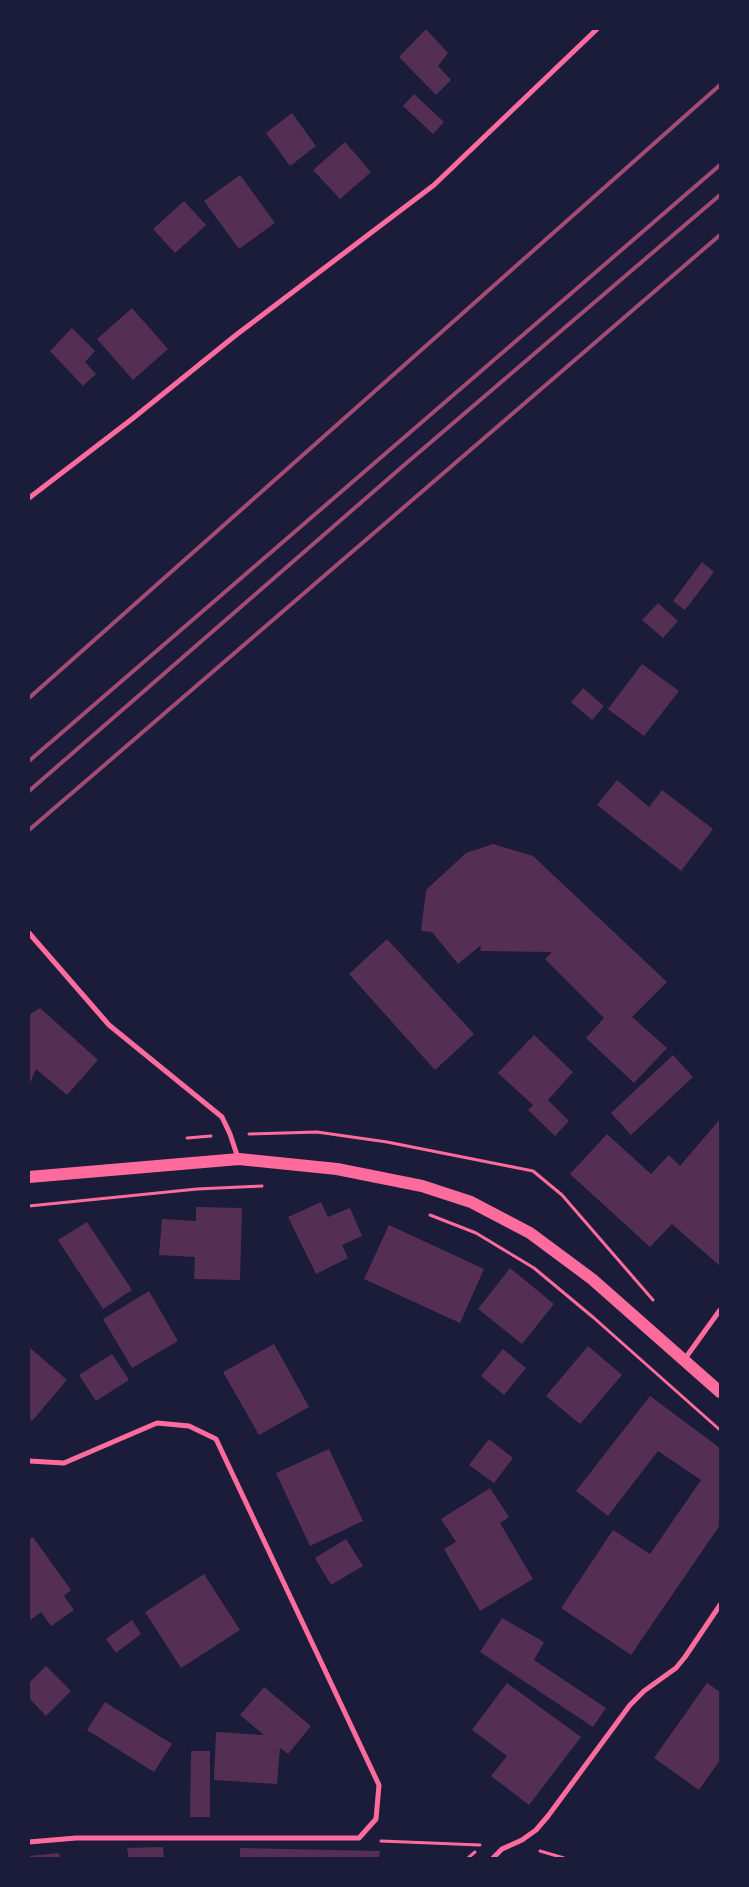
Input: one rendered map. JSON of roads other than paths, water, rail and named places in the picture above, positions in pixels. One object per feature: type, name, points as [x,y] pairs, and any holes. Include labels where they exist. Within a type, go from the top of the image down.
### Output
[{"type":"main road","points":[[29,1177],[238,1159],[337,1169],[422,1186],[471,1202],[530,1233],[592,1279],[720,1392]]},
{"type":"street","points":[[29,498],[132,419],[236,335],[434,185],[597,29]]},
{"type":"street","points":[[29,932],[109,1025],[222,1117],[238,1159]]},
{"type":"street","points":[[684,1360],[720,1310]]},
{"type":"street","points":[[29,1461],[64,1462],[157,1424],[190,1426],[216,1439],[378,1785],[376,1819],[360,1838],[76,1838],[29,1842]]},
{"type":"street","points":[[493,1858],[502,1849],[522,1840],[536,1830],[630,1705],[644,1691],[676,1668],[720,1605]]},
{"type":"railway","points":[[29,698],[720,85]]},
{"type":"railway","points":[[29,761],[720,165]]},
{"type":"railway","points":[[29,791],[403,466],[720,195]]},
{"type":"railway","points":[[29,830],[720,235]]}]
